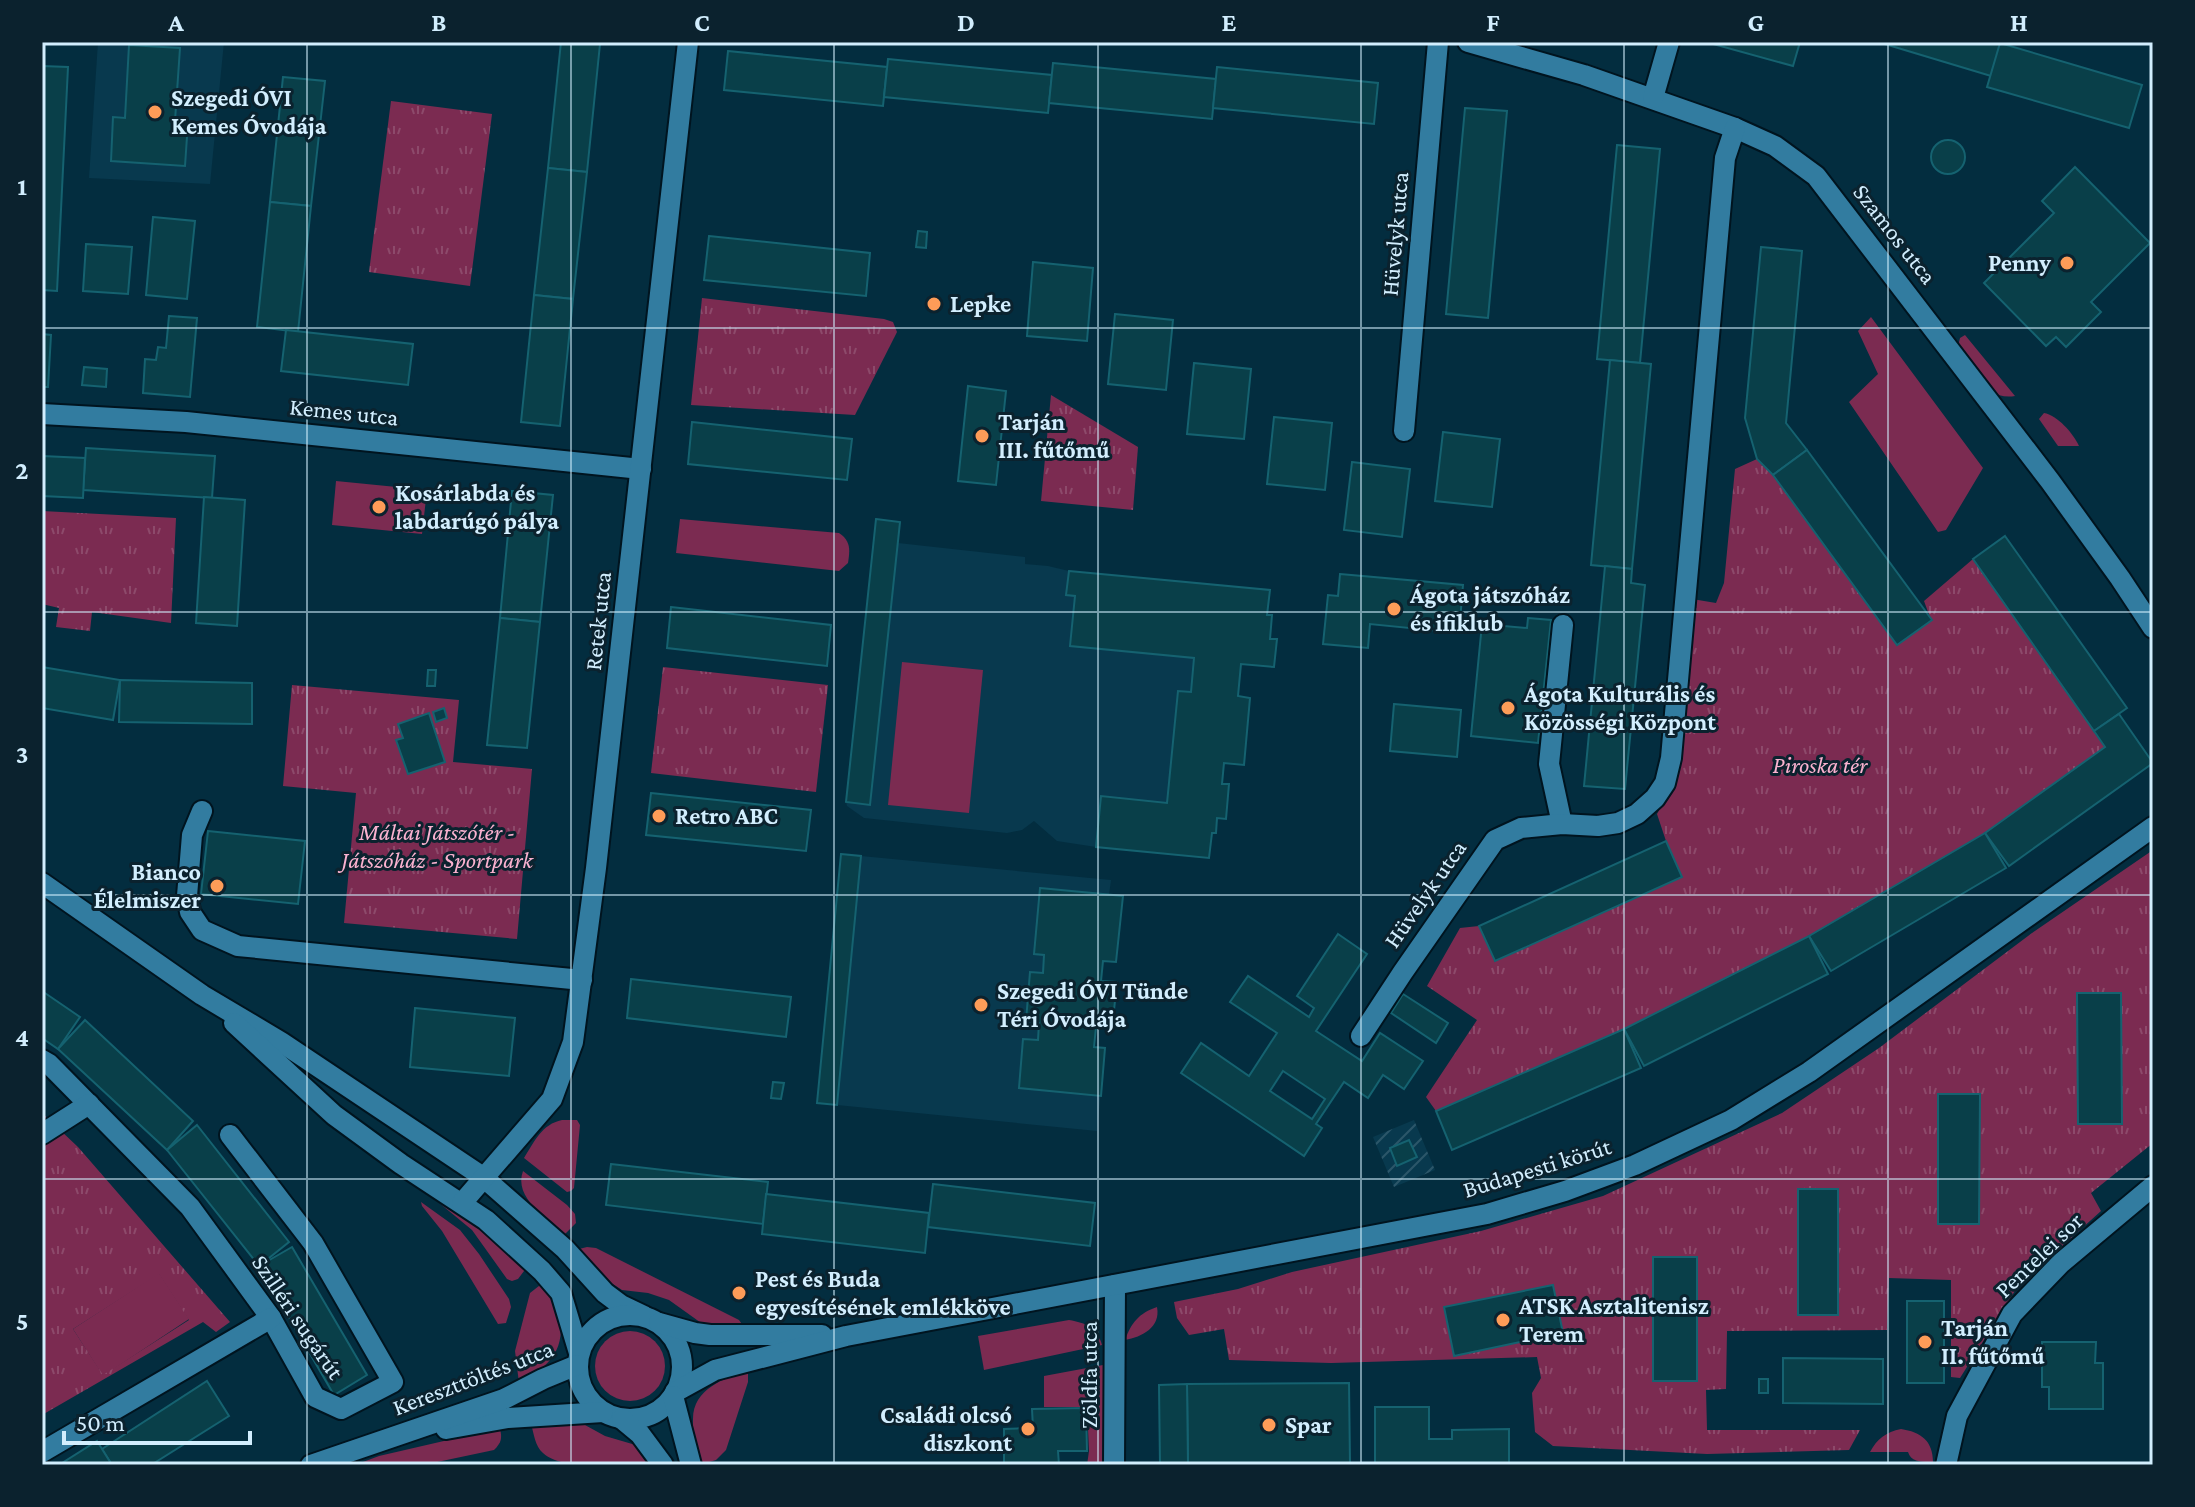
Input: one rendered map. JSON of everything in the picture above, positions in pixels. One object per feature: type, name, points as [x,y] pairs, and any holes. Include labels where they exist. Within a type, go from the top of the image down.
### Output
[{"type":"street","name":"Retek utca","points":[[462,1203],[552,1099],[573,1042],[688,42]]},
{"type":"street","name":"Hüvelyk utca","points":[[1404,431],[1438,42]]},
{"type":"street","name":"Szamos utca","points":[[1468,42],[1584,75],[1735,128],[1775,146],[1816,176],[2050,481],[2153,628]]},
{"type":"street","points":[[1653,98],[1669,42]]},
{"type":"street","name":"Hüvelyk utca","points":[[1361,1036],[1423,941],[1495,840],[1521,828],[1618,823],[1637,814],[1655,798],[1665,783],[1671,758],[1725,158],[1735,128]]},
{"type":"street","name":"Kemes utca","points":[[42,414],[186,422],[641,469]]},
{"type":"street","points":[[1562,824],[1549,764],[1563,625]]},
{"type":"street","points":[[202,811],[192,835],[187,896],[190,912],[202,930],[238,946],[582,980]]},
{"type":"street","name":"Budapesti körút","points":[[674,1394],[715,1370],[846,1336],[1487,1214],[1565,1191],[1635,1165],[1731,1120],[1809,1072],[2153,827]]},
{"type":"street","points":[[42,883],[202,995],[281,1042],[483,1177],[565,1249],[605,1293],[668,1331],[680,1352],[681,1376],[674,1394],[662,1408],[650,1415],[636,1419],[612,1416]]},
{"type":"street","points":[[202,995],[334,1115],[486,1220],[542,1271],[561,1293],[584,1392],[592,1404],[640,1434],[663,1465]]},
{"type":"street","name":"Szilléri sugárút","points":[[42,1060],[190,1207],[271,1318],[315,1397],[341,1409],[393,1382],[313,1243],[230,1135]]},
{"type":"street","points":[[42,1134],[89,1104]]},
{"type":"street","name":"Pentelei sor","points":[[1946,1465],[1957,1416],[2012,1314],[2061,1263],[2153,1186]]},
{"type":"street","name":"Zöldfa utca","points":[[1114,1465],[1115,1285]]},
{"type":"street","points":[[578,1359],[586,1337],[604,1321],[628,1314],[652,1320]]},
{"type":"street","points":[[42,1452],[271,1318]]},
{"type":"street","name":"Budapesti körút","points":[[652,1320],[710,1335],[846,1336]]},
{"type":"street","name":"Kereszttöltés utca","points":[[311,1465],[504,1399],[578,1359]]},
{"type":"street","points":[[674,1394],[691,1465]]},
{"type":"street","name":"Kereszttöltés utca","points":[[387,1439],[501,1419],[612,1416]]},
{"type":"shaded area","name":"Szegedi ÓVI Kemes Óvodája","points":[[98,42],[224,42],[210,184],[89,178]]},
{"type":"shaded area","points":[[898,543],[1025,557],[1025,564],[1069,571],[1270,590],[1270,638],[1277,639],[1274,667],[1241,664],[1238,696],[1250,698],[1244,765],[1224,764],[1222,784],[1229,784],[1226,819],[1217,819],[1209,858],[1057,841],[1034,821],[1022,830],[1007,833],[864,818],[847,806],[846,802],[869,804]]},
{"type":"shaded area","name":"Szegedi ÓVI Tünde Téri Óvodája","points":[[861,856],[1111,880],[1109,895],[1123,896],[1116,962],[1103,961],[1101,980],[1117,982],[1112,1029],[1095,1028],[1094,1047],[1105,1048],[1097,1131],[837,1105]]},
{"type":"shaded area","points":[[1414,1120],[1435,1170],[1394,1187],[1373,1137]]},
{"type":"green space","points":[[391,101],[492,114],[470,286],[369,272]]},
{"type":"green space","points":[[702,298],[884,319],[893,322],[897,332],[855,415],[691,405]]},
{"type":"green space","points":[[1871,317],[1983,468],[1946,530],[1938,532],[1849,402],[1878,374],[1858,331]]},
{"type":"green space","points":[[1965,335],[2015,396],[1995,393],[1980,381],[1958,346],[1960,338]]},
{"type":"green space","points":[[1051,395],[1138,447],[1133,510],[1041,501]]},
{"type":"green space","points":[[2044,413],[2064,425],[2079,446],[2058,446],[2039,419]]},
{"type":"green space","name":"Piroska tér","points":[[1757,459],[1931,620],[1924,601],[1973,559],[2105,747],[1985,833],[1809,936],[1624,1029],[1436,1111],[1426,1097],[1477,1020],[1427,986],[1460,928],[1479,926],[1495,961],[1666,841],[1657,814],[1678,775],[1692,599],[1716,603],[1724,583],[1735,469]]},
{"type":"green space","name":"Kosárlabda és labdarúgó pálya","points":[[336,481],[427,490],[422,534],[332,525]]},
{"type":"green space","points":[[42,511],[176,518],[171,623],[92,612],[90,631],[56,627],[59,608],[42,604]]},
{"type":"green space","points":[[680,519],[839,533],[849,546],[848,563],[839,571],[676,553]]},
{"type":"green space","points":[[902,662],[983,670],[969,813],[888,805]]},
{"type":"green space","points":[[663,667],[828,685],[816,792],[651,773]]},
{"type":"green space","name":"Máltai Játszótér - Játszóház - Sportpark","points":[[292,685],[459,700],[453,762],[532,769],[517,939],[344,923],[356,793],[283,786]]},
{"type":"green space","points":[[2153,850],[2153,1143],[2091,1193],[2101,1211],[2018,1286],[1960,1378],[1951,1377],[1951,1280],[1889,1278],[1887,1330],[1727,1331],[1726,1389],[1706,1390],[1707,1430],[1860,1430],[1849,1450],[1707,1454],[1553,1446],[1535,1432],[1532,1393],[1541,1378],[1537,1357],[1331,1363],[1229,1360],[1224,1329],[1189,1335],[1177,1318],[1174,1302],[1238,1289],[1292,1272],[1481,1231],[1603,1196],[1782,1113],[1879,1048],[2032,933]],"holes":[[[2077,993],[2121,993],[2122,1124]],[[1938,1094],[1980,1095],[1979,1224],[1938,1223]],[[1798,1189],[1838,1189],[1838,1315],[1798,1315]],[[1553,1285],[1563,1333],[1445,1307]]]},
{"type":"green space","points":[[42,1113],[78,1147],[230,1322],[216,1332],[203,1322],[42,1415]],"holes":[[[159,1274],[189,1320],[103,1375],[73,1329]]]},
{"type":"green space","points":[[562,1120],[577,1120],[580,1125],[574,1188],[567,1192],[524,1158],[549,1125]]},
{"type":"green space","points":[[523,1171],[575,1214],[576,1223],[565,1234],[527,1199],[521,1181]]},
{"type":"green space","points":[[432,1197],[490,1234],[527,1267],[518,1279],[507,1279],[472,1230]]},
{"type":"green space","points":[[421,1202],[460,1230],[479,1254],[509,1299],[511,1307],[506,1323],[498,1324]]},
{"type":"green space","points":[[596,1248],[739,1320],[744,1327],[704,1325],[669,1300],[648,1293],[622,1290],[599,1275],[580,1254],[579,1249]]},
{"type":"green space","points":[[159,1273],[189,1319],[103,1376],[73,1329]]},
{"type":"green space","points":[[544,1282],[558,1311],[560,1341],[547,1364],[519,1383],[515,1351],[530,1293]]},
{"type":"green space","points":[[1157,1307],[1156,1320],[1149,1330],[1125,1340],[1136,1319]]},
{"type":"green space","points":[[1069,1320],[1090,1327],[1102,1345],[984,1370],[978,1336]]},
{"type":"green space","points":[[637,1331],[659,1346],[665,1366],[663,1380],[655,1391],[644,1399],[623,1401],[605,1391],[597,1380],[595,1359],[605,1341],[616,1333]]},
{"type":"green space","points":[[1103,1365],[1104,1465],[1087,1465],[1087,1407],[1044,1407],[1044,1376]]},
{"type":"green space","points":[[748,1371],[748,1382],[726,1450],[716,1460],[699,1465],[693,1425],[698,1400],[720,1381]]},
{"type":"green space","points":[[570,1422],[639,1446],[655,1465],[580,1465],[552,1459],[540,1450],[531,1424]]},
{"type":"green space","points":[[500,1428],[501,1440],[494,1450],[423,1465],[355,1465],[379,1456]]},
{"type":"green space","points":[[1901,1429],[1914,1432],[1928,1443],[1933,1462],[1915,1460],[1908,1452],[1870,1452],[1882,1437]]},
{"type":"building","points":[[561,42],[600,44],[587,172],[548,168]]},
{"type":"building","points":[[1706,42],[1800,42],[1793,66]]},
{"type":"building","points":[[1878,42],[2001,42],[1991,76]]},
{"type":"building","points":[[2000,43],[2142,85],[2129,128],[1987,87]]},
{"type":"building","points":[[129,45],[180,48],[175,121],[188,122],[185,166],[111,161],[113,117],[125,118]]},
{"type":"building","points":[[728,51],[887,67],[883,106],[724,90]]},
{"type":"building","points":[[888,59],[1052,75],[1048,113],[884,97]]},
{"type":"building","points":[[1053,63],[1216,79],[1212,119],[1049,103]]},
{"type":"building","points":[[42,66],[68,67],[57,291],[42,290]]},
{"type":"building","points":[[1217,67],[1378,83],[1374,124],[1213,108]]},
{"type":"building","points":[[283,77],[325,81],[311,206],[270,202]]},
{"type":"building","points":[[1465,108],[1507,111],[1488,318],[1446,314]]},
{"type":"building","points":[[1948,140],[1960,145],[1965,157],[1960,169],[1948,174],[1936,169],[1931,157],[1936,145]]},
{"type":"building","points":[[1617,145],[1660,149],[1640,363],[1597,359]]},
{"type":"building","name":"Penny","points":[[2075,167],[2150,243],[2091,302],[2101,312],[2066,347],[2056,337],[2046,346],[1984,283],[2054,213],[2042,201]]},
{"type":"building","points":[[548,168],[587,172],[573,299],[534,295]]},
{"type":"building","points":[[270,202],[311,206],[298,332],[257,327]]},
{"type":"building","points":[[153,217],[195,221],[187,299],[146,295]]},
{"type":"building","points":[[918,231],[927,232],[926,248],[916,247]]},
{"type":"building","points":[[709,236],[870,253],[866,296],[704,280]]},
{"type":"building","points":[[86,244],[132,247],[128,294],[83,291]]},
{"type":"building","points":[[1761,247],[1802,251],[1786,423],[1807,450],[1773,475],[1757,459],[1745,418]]},
{"type":"building","points":[[1033,262],[1093,268],[1087,341],[1027,336]]},
{"type":"building","points":[[534,295],[573,299],[560,426],[521,422]]},
{"type":"building","points":[[1115,314],[1173,320],[1166,390],[1108,384]]},
{"type":"building","points":[[169,316],[197,318],[190,397],[143,393],[145,359],[156,360],[158,347],[166,348]]},
{"type":"building","points":[[286,330],[413,344],[408,385],[281,371]]},
{"type":"building","points":[[42,334],[51,335],[48,387],[42,387]]},
{"type":"building","points":[[1610,360],[1651,364],[1632,569],[1591,565]]},
{"type":"building","points":[[1194,363],[1251,369],[1244,439],[1187,434]]},
{"type":"building","points":[[84,367],[107,369],[106,387],[82,385]]},
{"type":"building","name":"Tarján III. fűtőmű","points":[[968,386],[1006,391],[996,485],[958,481]]},
{"type":"building","points":[[1274,417],[1332,423],[1325,490],[1267,484]]},
{"type":"building","points":[[692,422],[852,439],[847,480],[688,464]]},
{"type":"building","points":[[1443,432],[1500,439],[1492,507],[1435,501]]},
{"type":"building","points":[[86,448],[215,456],[212,498],[83,490]]},
{"type":"building","points":[[1807,450],[1932,620],[1897,645],[1773,475]]},
{"type":"building","points":[[42,456],[85,458],[83,498],[42,496]]},
{"type":"building","points":[[1352,462],[1410,469],[1402,537],[1344,530]]},
{"type":"building","points":[[512,491],[553,495],[540,622],[500,618]]},
{"type":"building","points":[[204,497],[245,500],[237,626],[196,623]]},
{"type":"building","points":[[876,519],[900,522],[870,805],[846,802]]},
{"type":"building","points":[[2005,536],[2127,708],[2094,731],[1973,559]]},
{"type":"building","points":[[1605,566],[1632,569],[1631,583],[1645,585],[1625,789],[1584,786]]},
{"type":"building","points":[[1069,571],[1270,590],[1267,615],[1272,615],[1270,639],[1277,639],[1274,667],[1241,664],[1238,696],[1250,698],[1244,765],[1224,763],[1222,784],[1229,784],[1226,819],[1217,818],[1209,858],[1096,847],[1101,796],[1167,803],[1178,691],[1191,692],[1194,658],[1070,646],[1075,596],[1066,595]]},
{"type":"building","name":"Ágota játszóház és ifiklub","points":[[1340,574],[1463,585],[1459,633],[1370,624],[1368,648],[1323,644],[1328,595],[1338,596]]},
{"type":"building","points":[[671,607],[831,625],[827,666],[667,648]]},
{"type":"building","points":[[500,618],[540,622],[527,748],[487,745]]},
{"type":"building","name":"Ágota Kulturális és Közösségi Központ","points":[[1528,618],[1551,620],[1538,743],[1471,736],[1482,624],[1527,628]]},
{"type":"building","points":[[42,667],[120,680],[113,720],[42,708]]},
{"type":"building","points":[[428,670],[436,670],[435,686],[427,686]]},
{"type":"building","points":[[120,680],[252,683],[252,724],[119,722]]},
{"type":"building","points":[[1394,704],[1461,710],[1457,757],[1390,751]]},
{"type":"building","points":[[444,708],[447,718],[436,722],[433,712]]},
{"type":"building","points":[[429,713],[445,762],[408,774],[396,740],[403,738],[398,724]]},
{"type":"building","points":[[2119,714],[2153,763],[2009,866],[1985,833],[2105,747],[2094,731]]},
{"type":"building","points":[[651,793],[811,810],[806,851],[646,835]]},
{"type":"building","points":[[208,831],[305,841],[298,904],[201,894]]},
{"type":"building","points":[[1985,833],[2006,868],[1831,971],[1809,936]]},
{"type":"building","points":[[1666,841],[1682,877],[1495,961],[1479,926]]},
{"type":"building","points":[[841,854],[861,856],[837,1105],[817,1103]]},
{"type":"building","points":[[1040,888],[1123,896],[1116,962],[1103,961],[1101,981],[1117,982],[1112,1029],[1096,1027],[1094,1047],[1105,1048],[1101,1096],[1019,1088],[1023,1039],[1038,1040],[1039,1023],[1026,1021],[1030,972],[1043,973],[1044,955],[1034,954]]},
{"type":"building","points":[[1338,934],[1367,954],[1316,1031],[1362,1061],[1380,1033],[1423,1061],[1404,1089],[1383,1075],[1368,1098],[1344,1082],[1316,1124],[1322,1128],[1304,1156],[1181,1073],[1201,1043],[1249,1076],[1277,1033],[1230,1002],[1248,976],[1309,1017],[1314,1008],[1297,996]],"holes":[[[1283,1071],[1325,1099],[1312,1119],[1270,1091]]]},
{"type":"building","points":[[1809,936],[1828,974],[1644,1066],[1624,1029]]},
{"type":"building","points":[[631,979],[791,997],[786,1037],[627,1018]]},
{"type":"building","points":[[42,991],[80,1017],[58,1049],[42,1038]]},
{"type":"building","points":[[2077,993],[2121,993],[2122,1124],[2078,1124]]},
{"type":"building","points":[[1403,994],[1448,1023],[1436,1043],[1391,1013]]},
{"type":"building","points":[[415,1008],[515,1018],[509,1076],[410,1067]]},
{"type":"building","points":[[85,1020],[193,1121],[167,1150],[58,1049]]},
{"type":"building","points":[[1624,1029],[1641,1068],[1452,1150],[1436,1111]]},
{"type":"building","points":[[773,1082],[784,1083],[781,1099],[771,1098]]},
{"type":"building","points":[[1938,1094],[1980,1094],[1979,1224],[1938,1224]]},
{"type":"building","points":[[197,1125],[289,1242],[259,1266],[167,1150]]},
{"type":"building","points":[[1409,1140],[1417,1157],[1397,1166],[1390,1148]]},
{"type":"building","points":[[611,1164],[768,1182],[763,1224],[606,1205]]},
{"type":"building","points":[[933,1184],[1095,1203],[1090,1246],[928,1227]]},
{"type":"building","points":[[1798,1189],[1838,1189],[1838,1315],[1798,1315]]},
{"type":"building","points":[[766,1194],[929,1213],[925,1253],[762,1234]]},
{"type":"building","points":[[292,1247],[367,1375],[334,1395],[259,1266]]},
{"type":"building","points":[[1653,1257],[1697,1257],[1697,1381],[1653,1381]]},
{"type":"building","name":"ATSK Asztalitenisz Terem","points":[[1553,1285],[1563,1333],[1454,1356],[1444,1307]]},
{"type":"building","name":"Tarján II. fűtőmű","points":[[1907,1301],[1944,1301],[1944,1383],[1907,1383]]},
{"type":"building","points":[[2042,1342],[2096,1342],[2095,1363],[2103,1363],[2103,1409],[2049,1409],[2049,1387],[2042,1387]]},
{"type":"building","points":[[1783,1358],[1883,1359],[1883,1404],[1783,1403]]},
{"type":"building","points":[[1759,1379],[1768,1379],[1768,1393],[1759,1393]]},
{"type":"building","points":[[207,1381],[229,1416],[151,1465],[112,1465],[102,1449]]},
{"type":"building","name":"Spar","points":[[1349,1383],[1350,1465],[1188,1465],[1187,1384]]},
{"type":"building","points":[[1187,1384],[1188,1465],[1160,1465],[1159,1385]]},
{"type":"building","points":[[1375,1407],[1429,1407],[1429,1439],[1452,1439],[1452,1430],[1509,1429],[1509,1465],[1375,1465]]},
{"type":"building","points":[[1086,1408],[1087,1451],[1058,1451],[1059,1465],[1004,1465],[1004,1429],[1033,1428],[1032,1409]]},
{"type":"building","points":[[97,1441],[112,1465],[59,1465]]},
{"type":"place","name":"Szegedi ÓVI Kemes Óvodája","points":[[155,112]]},
{"type":"place","name":"Penny","points":[[2067,263]]},
{"type":"place","name":"Lepke","points":[[934,304]]},
{"type":"place","name":"Tarján III. fűtőmű","points":[[982,436]]},
{"type":"place","name":"Kosárlabda és labdarúgó pálya","points":[[379,507]]},
{"type":"place","name":"Ágota játszóház és ifiklub","points":[[1394,609]]},
{"type":"place","name":"Ágota Kulturális és Közösségi Központ","points":[[1508,708]]},
{"type":"place","name":"Retro ABC","points":[[659,816]]},
{"type":"place","name":"Bianco Élelmiszer","points":[[217,886]]},
{"type":"place","name":"Szegedi ÓVI Tünde Téri Óvodája","points":[[981,1005]]},
{"type":"place","name":"Pest és Buda egyesítésének emlékköve","points":[[739,1293]]},
{"type":"place","name":"ATSK Asztalitenisz Terem","points":[[1503,1320]]},
{"type":"place","name":"Tarján II. fűtőmű","points":[[1925,1342]]},
{"type":"place","name":"Spar","points":[[1269,1425]]},
{"type":"place","name":"Családi olcsó diszkont","points":[[1028,1429]]}]
